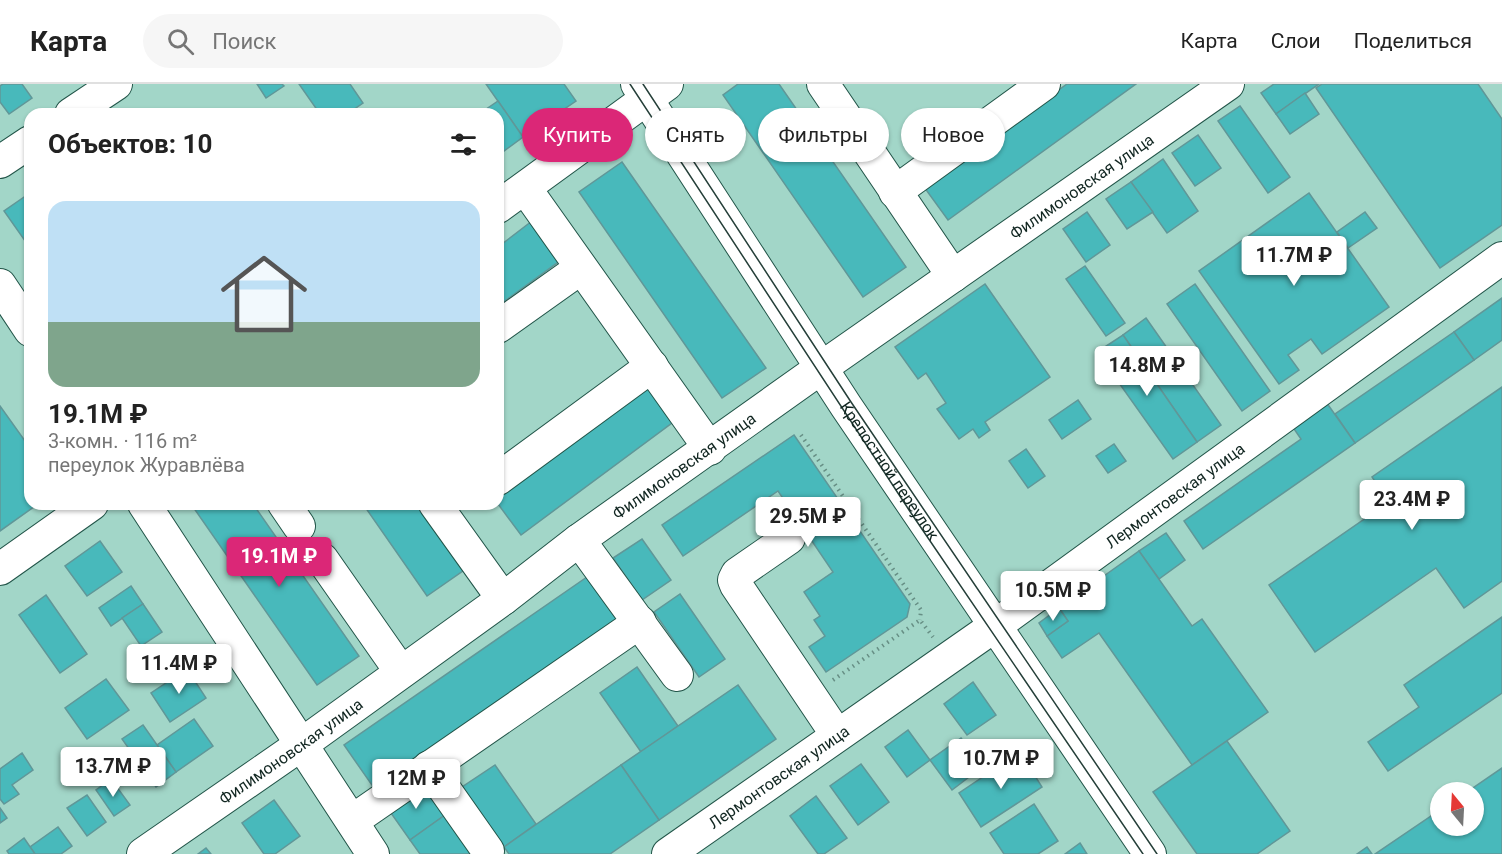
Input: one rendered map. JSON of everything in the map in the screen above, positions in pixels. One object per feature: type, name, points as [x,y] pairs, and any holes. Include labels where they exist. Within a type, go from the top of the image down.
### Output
[{"type":"street","points":[[81,108],[116,84]]},
{"type":"street","points":[[895,192],[1044,84]]},
{"type":"street","name":"Филимоновская улица","points":[[143,854],[302,744],[503,599],[579,540],[821,368],[1228,84]]},
{"type":"street","points":[[504,203],[650,89]]},
{"type":"street","name":"Крепостной переулок","points":[[650,89],[821,368],[992,627],[1150,854]]},
{"type":"street","points":[[838,89],[895,192],[953,276]]},
{"type":"street","points":[[0,162],[24,146]]},
{"type":"street","points":[[525,188],[710,449]]},
{"type":"street","name":"Лермонтовская улица","points":[[668,854],[992,627],[1502,258]]},
{"type":"street","points":[[504,323],[581,268]]},
{"type":"street","points":[[0,285],[24,321]]},
{"type":"street","points":[[504,475],[652,366]]},
{"type":"street","points":[[0,568],[83,510]]},
{"type":"street","points":[[148,510],[373,854]]},
{"type":"street","points":[[449,510],[503,599]]},
{"type":"street","points":[[789,538],[737,573],[734,580],[837,735]]},
{"type":"street","points":[[579,540],[677,675]]},
{"type":"street","points":[[322,559],[401,672]]},
{"type":"street","points":[[352,821],[640,622]]},
{"type":"street","points":[[429,767],[488,851]]},
{"type":"path","points":[[801,435],[921,610],[920,620],[933,638]]},
{"type":"path","points":[[810,696],[920,620]]},
{"type":"building","points":[[22,84],[32,98],[9,114],[0,102],[0,86]]},
{"type":"building","points":[[257,84],[282,84],[284,86],[266,98]]},
{"type":"building","points":[[299,84],[350,84],[363,103],[356,108],[316,108]]},
{"type":"building","points":[[486,84],[564,84],[576,101],[566,108],[522,108],[522,136]]},
{"type":"building","points":[[738,84],[779,84],[796,108],[758,108],[758,146],[746,128],[746,108],[732,108],[723,95]]},
{"type":"building","points":[[1067,84],[1136,84],[948,220],[924,187],[959,162],[1005,162],[1005,129]]},
{"type":"building","points":[[1274,84],[1319,84],[1276,114],[1261,93]]},
{"type":"building","points":[[1322,84],[1478,84],[1502,119],[1502,225],[1440,268],[1316,88]]},
{"type":"building","points":[[1305,93],[1319,114],[1290,134],[1276,114]]},
{"type":"building","points":[[498,101],[503,108],[488,108]]},
{"type":"building","points":[[1240,106],[1290,177],[1268,193],[1218,121]]},
{"type":"building","points":[[504,110],[522,138],[504,151]]},
{"type":"building","points":[[1198,135],[1221,168],[1195,186],[1172,153]]},
{"type":"building","points":[[1163,159],[1198,211],[1167,233],[1131,182]]},
{"type":"building","points":[[622,162],[766,368],[722,398],[579,192]]},
{"type":"building","points":[[769,162],[833,162],[906,267],[863,297]]},
{"type":"building","points":[[1131,182],[1153,212],[1127,229],[1106,199]]},
{"type":"building","points":[[1309,193],[1389,307],[1322,354],[1311,339],[1288,355],[1299,370],[1279,384],[1199,271]]},
{"type":"building","points":[[24,197],[24,239],[4,211]]},
{"type":"building","points":[[1087,212],[1110,245],[1086,262],[1063,229]]},
{"type":"building","points":[[1365,212],[1377,228],[1348,248],[1337,232]]},
{"type":"building","points":[[532,221],[561,260],[504,302],[504,242]]},
{"type":"building","points":[[1085,266],[1125,323],[1106,336],[1066,279]]},
{"type":"building","points":[[985,284],[1050,377],[985,422],[990,430],[979,438],[973,429],[959,439],[937,409],[946,403],[926,373],[918,379],[895,347]]},
{"type":"building","points":[[1195,284],[1270,391],[1242,411],[1167,304]]},
{"type":"building","points":[[1502,298],[1502,340],[1474,360],[1454,332]]},
{"type":"building","points":[[1146,318],[1221,425],[1197,442],[1123,335]]},
{"type":"building","points":[[1454,332],[1474,360],[1355,443],[1335,414]]},
{"type":"building","points":[[1123,335],[1197,442],[1173,459],[1097,352]]},
{"type":"building","points":[[649,384],[676,420],[521,535],[502,510],[504,491]]},
{"type":"building","points":[[1502,387],[1502,581],[1464,608],[1436,568],[1315,652],[1269,585],[1389,502],[1372,477]]},
{"type":"building","points":[[1324,399],[1355,443],[1203,549],[1184,521],[1301,439],[1290,423]]},
{"type":"building","points":[[1078,400],[1091,419],[1062,439],[1049,420]]},
{"type":"building","points":[[0,406],[24,440],[24,510],[30,510],[0,531]]},
{"type":"building","points":[[794,435],[910,604],[907,617],[826,672],[809,647],[825,636],[814,620],[820,616],[804,592],[833,572],[778,491],[683,556],[662,525]]},
{"type":"building","points":[[1114,444],[1126,461],[1108,473],[1096,456]]},
{"type":"building","points":[[1026,449],[1045,476],[1028,488],[1009,461]]},
{"type":"building","points":[[195,510],[257,510],[359,656],[317,685]]},
{"type":"building","points":[[367,510],[431,510],[470,566],[427,596]]},
{"type":"building","points":[[1166,533],[1185,560],[1159,579],[1139,551]]},
{"type":"building","points":[[642,539],[671,580],[642,600],[613,558]]},
{"type":"building","points":[[100,541],[122,572],[87,596],[65,566]]},
{"type":"building","points":[[1139,551],[1192,626],[1202,619],[1268,712],[1192,765],[1099,633],[1062,658],[1047,636],[1068,621],[1059,608]]},
{"type":"building","points":[[587,577],[617,620],[374,788],[344,745]]},
{"type":"building","points":[[131,586],[143,604],[111,626],[99,608]]},
{"type":"building","points":[[680,594],[725,659],[699,677],[654,612]]},
{"type":"building","points":[[46,595],[87,654],[60,673],[19,615]]},
{"type":"building","points":[[143,604],[162,632],[141,646],[122,618]]},
{"type":"building","points":[[1059,608],[1068,621],[1047,636],[1039,623]]},
{"type":"building","points":[[1502,617],[1502,693],[1388,771],[1368,742],[1419,707],[1404,685]]},
{"type":"building","points":[[637,667],[678,726],[641,752],[600,693]]},
{"type":"building","points":[[187,669],[206,698],[170,722],[151,693]]},
{"type":"building","points":[[106,679],[129,710],[87,739],[65,708]]},
{"type":"building","points":[[973,682],[996,715],[967,735],[944,704]]},
{"type":"building","points":[[738,685],[776,739],[659,820],[621,765]]},
{"type":"building","points":[[194,719],[213,746],[176,772],[157,745]]},
{"type":"building","points":[[143,725],[176,772],[156,787],[122,739]]},
{"type":"building","points":[[908,730],[930,760],[907,777],[885,747]]},
{"type":"building","points":[[961,738],[982,767],[952,790],[930,760]]},
{"type":"building","points":[[1227,741],[1290,831],[1257,854],[1197,854],[1153,792]]},
{"type":"building","points":[[1020,752],[1042,787],[981,827],[959,793]]},
{"type":"building","points":[[22,753],[33,770],[12,785],[19,794],[4,804],[0,799],[0,769]]},
{"type":"building","points":[[861,764],[889,802],[858,825],[830,786]]},
{"type":"building","points":[[495,765],[536,824],[504,847],[462,787]]},
{"type":"building","points":[[621,765],[659,820],[610,854],[509,854],[504,847]]},
{"type":"building","points":[[1502,768],[1502,854],[1375,854],[1430,817],[1430,836],[1484,836],[1484,782],[1482,782]]},
{"type":"building","points":[[111,779],[130,805],[114,816],[96,790]]},
{"type":"building","points":[[422,781],[445,815],[410,840],[386,806]]},
{"type":"building","points":[[87,795],[106,822],[87,836],[67,808]]},
{"type":"building","points":[[816,796],[847,838],[824,854],[818,854],[790,816]]},
{"type":"building","points":[[274,800],[300,836],[275,854],[264,854],[242,823]]},
{"type":"building","points":[[1034,804],[1058,841],[1038,854],[1004,854],[990,833]]},
{"type":"building","points":[[0,808],[7,818],[0,823]]},
{"type":"building","points":[[445,815],[472,854],[420,854],[410,840]]},
{"type":"building","points":[[58,827],[72,846],[61,854],[35,854],[30,847]]},
{"type":"building","points":[[24,838],[35,854],[9,854],[7,851]]},
{"type":"building","points":[[1080,843],[1087,854],[1065,854]]},
{"type":"building","points":[[1367,847],[1372,854],[1357,854]]},
{"type":"building","points":[[206,848],[211,854],[198,854]]},
{"type":"tram line","points":[[630,84],[909,510],[1143,854]]},
{"type":"tram line","points":[[643,84],[851,402],[1157,854]]}]
